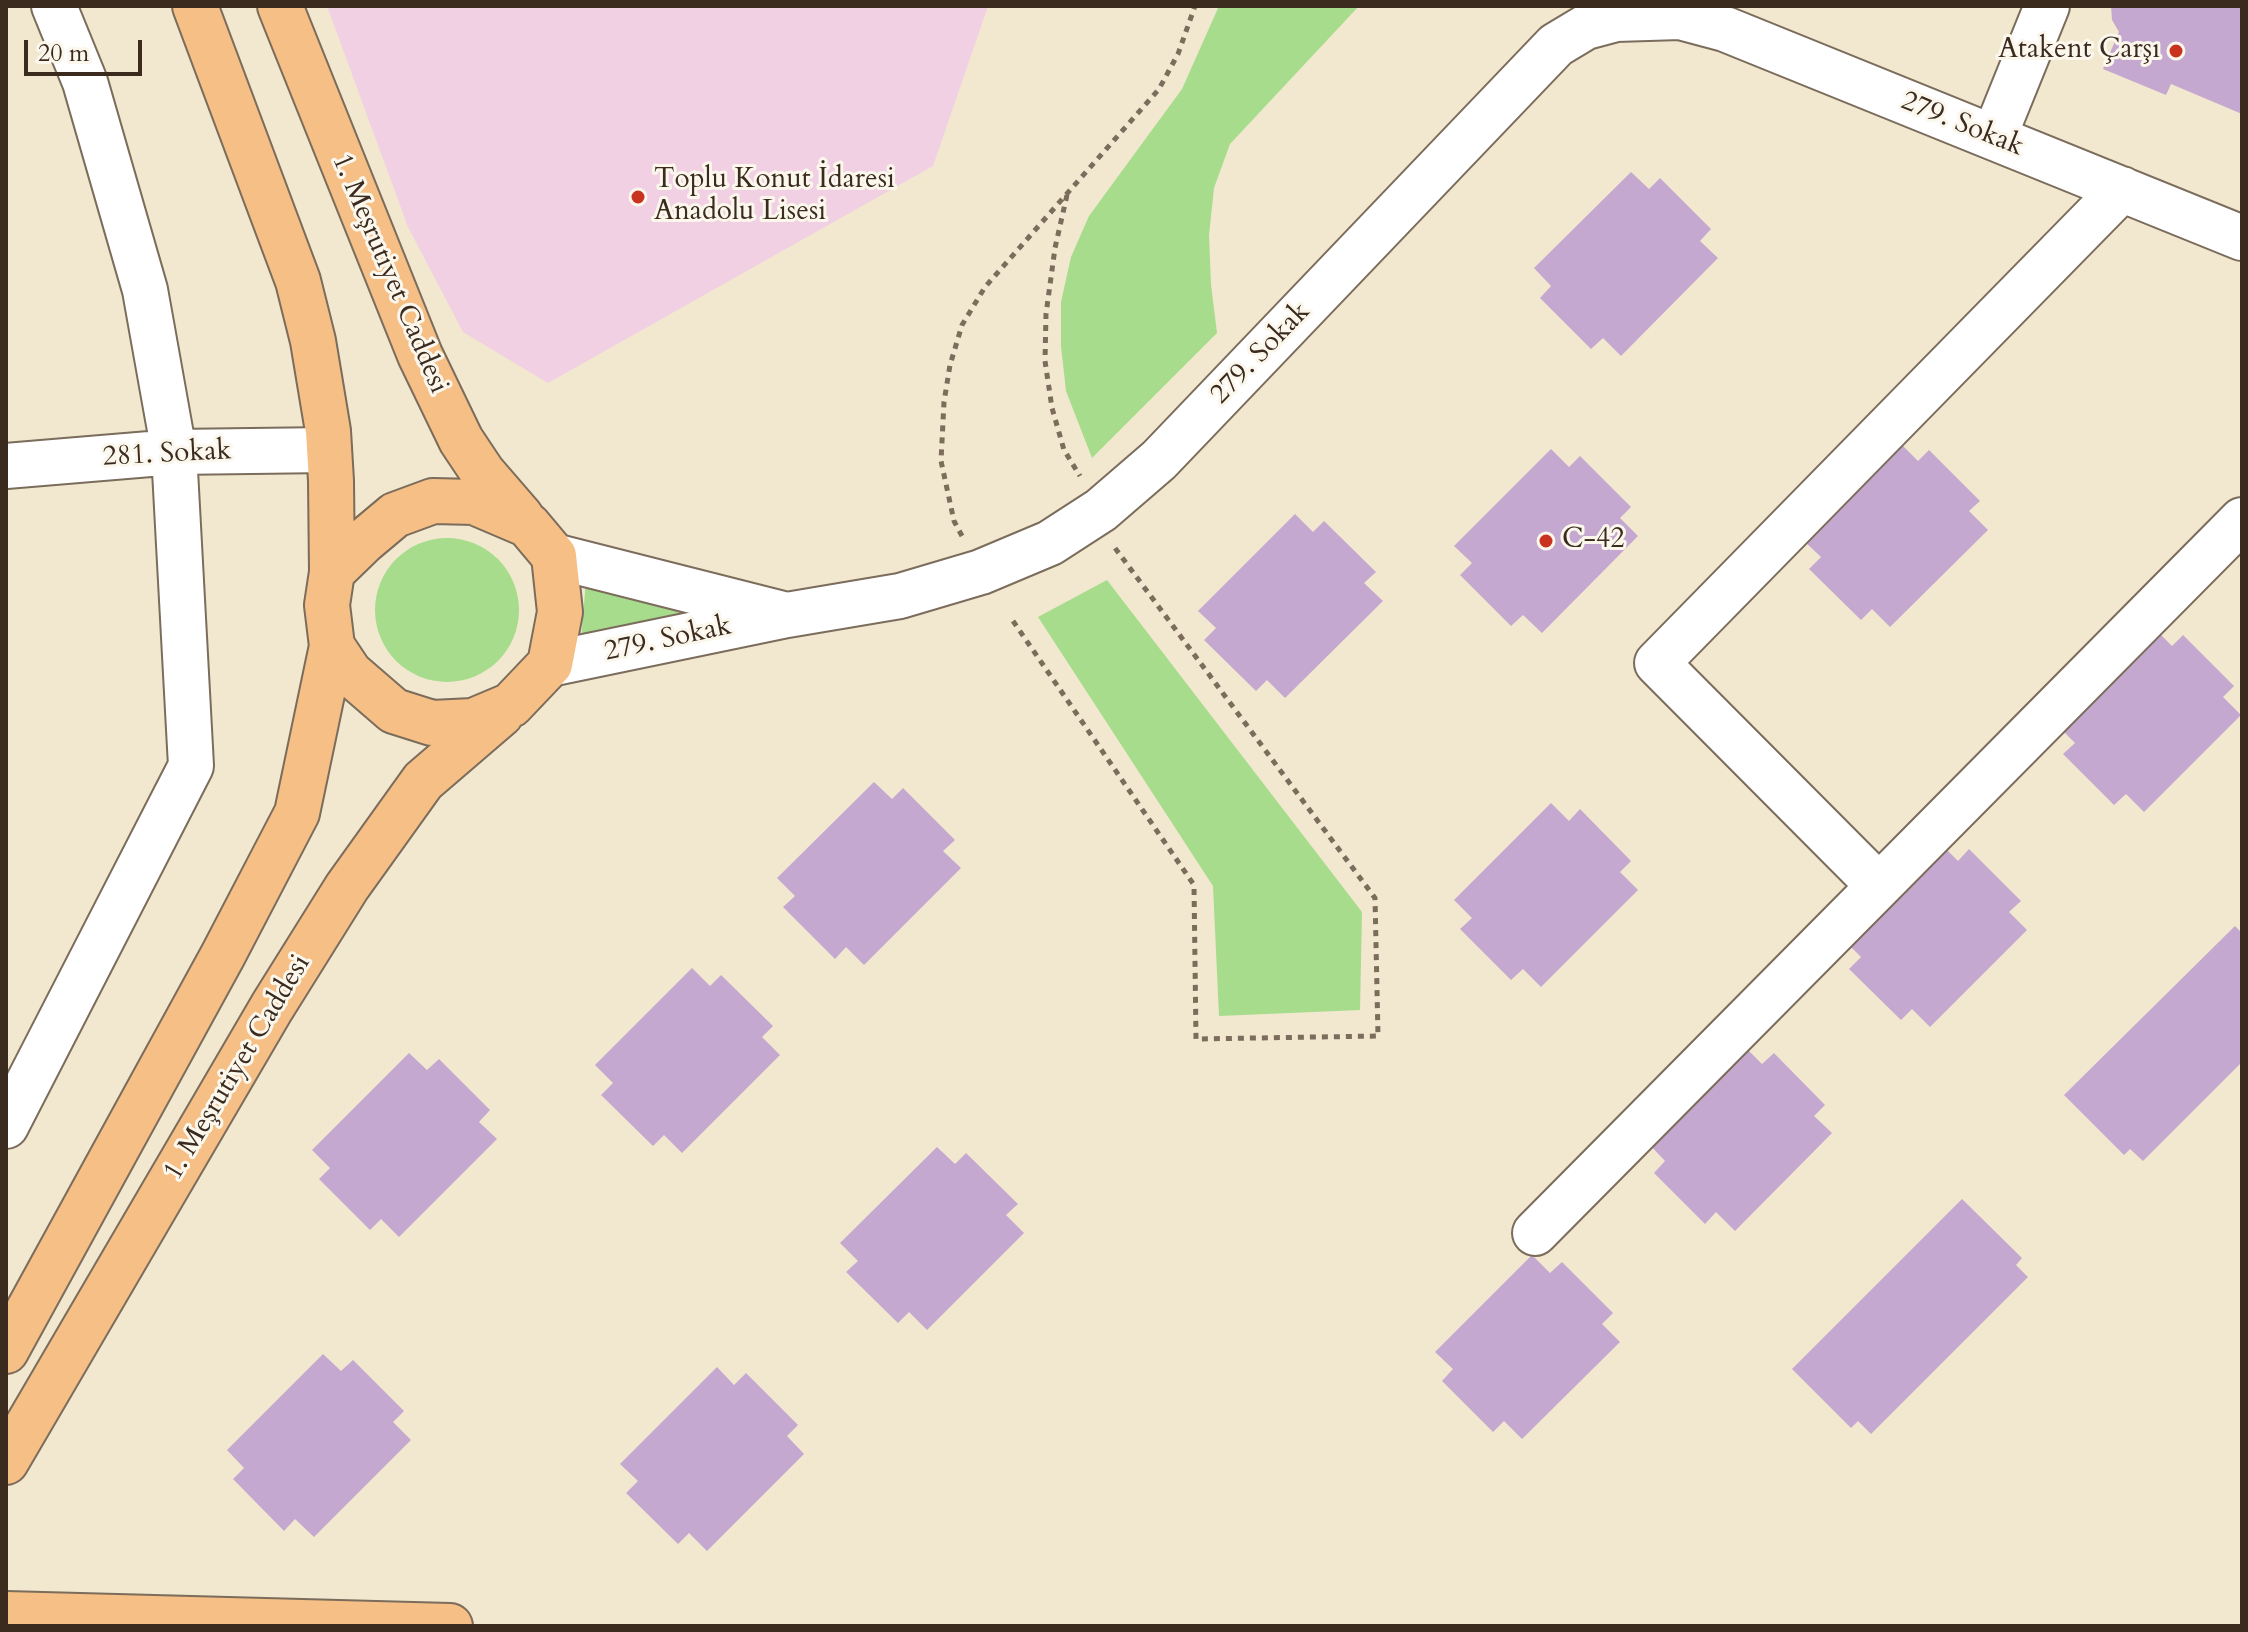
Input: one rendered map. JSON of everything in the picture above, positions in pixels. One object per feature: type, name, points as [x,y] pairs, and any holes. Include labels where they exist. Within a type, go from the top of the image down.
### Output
[{"type":"main road","points":[[6,1351],[223,955],[297,813],[332,646],[327,605],[332,572],[328,431],[313,341],[298,281],[195,6]]},
{"type":"main road","name":"1. Meşrutiyet Caddesi","points":[[280,6],[420,355],[461,440],[483,473],[541,541]]},
{"type":"main road","points":[[332,572],[395,515],[433,501],[474,502],[541,541],[560,612],[550,664],[511,705],[473,721],[432,723],[394,711],[350,673],[332,646]]},
{"type":"main road","name":"1. Meşrutiyet Caddesi","points":[[6,1462],[272,1007],[347,887],[423,781],[511,705]]},
{"type":"main road","points":[[6,1614],[450,1626]]},
{"type":"street","points":[[6,1126],[191,766],[174,452],[145,290],[85,82],[54,6]]},
{"type":"street","points":[[1994,137],[2047,6]]},
{"type":"street","name":"279. Sokak","points":[[550,664],[787,615],[900,596],[981,572],[1050,543],[1096,514],[1159,460],[1556,45],[1586,27],[1616,19],[1679,12],[2242,238]]},
{"type":"street","points":[[1879,886],[1657,663],[2122,189]]},
{"type":"street","name":"281. Sokak","points":[[6,466],[174,452],[329,450]]},
{"type":"street","points":[[1535,1233],[2242,520]]},
{"type":"street","name":"279. Sokak","points":[[541,541],[787,615]]},
{"type":"path","points":[[981,572],[954,521],[941,461],[944,402],[950,365],[962,325],[985,287],[1159,89],[1178,54],[1195,6]]},
{"type":"path","points":[[1013,621],[1194,885],[1196,1039],[1378,1036],[1375,898],[1096,514],[1064,450],[1052,408],[1045,361],[1046,314],[1055,248],[1067,194]]},
{"type":"shaded area","name":"Toplu Konut İdaresi Anadolu Lisesi","points":[[327,6],[988,6],[933,166],[548,383],[463,332],[408,227]]},
{"type":"green space","points":[[1219,6],[1359,6],[1230,144],[1214,188],[1209,235],[1217,333],[1092,458],[1066,391],[1061,346],[1061,302],[1071,257],[1089,216],[1182,89]]},
{"type":"green space","points":[[447,538],[475,543],[498,559],[514,582],[519,610],[514,638],[498,661],[475,677],[447,682],[419,677],[396,661],[380,638],[375,610],[380,582],[396,559],[419,543]]},
{"type":"green space","points":[[586,580],[719,616],[581,641]]},
{"type":"green space","points":[[1107,580],[1362,912],[1360,1010],[1219,1016],[1213,886],[1038,617]]},
{"type":"building","name":"Atakent Çarşı","points":[[2111,6],[2242,6],[2242,114],[2171,84],[2166,95],[2103,69],[2119,32],[2112,20]]},
{"type":"building","points":[[1631,172],[1649,189],[1660,178],[1711,229],[1700,241],[1718,258],[1621,356],[1603,338],[1591,349],[1540,298],[1551,286],[1534,268]]},
{"type":"building","points":[[1900,443],[1918,461],[1929,450],[1980,501],[1969,511],[1988,530],[1890,627],[1872,609],[1861,620],[1809,569],[1821,557],[1803,540]]},
{"type":"building","name":"C-42","points":[[1551,449],[1569,467],[1580,456],[1631,507],[1620,518],[1638,536],[1542,633],[1523,615],[1511,626],[1460,575],[1472,563],[1454,546]]},
{"type":"building","points":[[1295,514],[1313,532],[1324,521],[1376,572],[1364,583],[1383,601],[1285,698],[1267,680],[1256,691],[1204,640],[1216,628],[1198,611]]},
{"type":"building","points":[[2154,628],[2172,646],[2183,635],[2234,686],[2223,697],[2241,715],[2144,812],[2126,794],[2114,805],[2063,754],[2075,743],[2057,725]]},
{"type":"building","points":[[874,782],[892,799],[903,788],[955,840],[943,851],[961,868],[864,965],[846,947],[835,959],[783,907],[795,896],[777,878]]},
{"type":"building","points":[[1551,803],[1569,821],[1580,809],[1631,861],[1620,872],[1638,890],[1541,987],[1523,969],[1511,980],[1460,929],[1472,918],[1454,900]]},
{"type":"building","points":[[1940,843],[1958,861],[1969,849],[2021,901],[2009,912],[2027,930],[1930,1027],[1912,1009],[1901,1020],[1849,969],[1861,957],[1843,939]]},
{"type":"building","points":[[2235,926],[2242,933],[2242,1062],[2143,1161],[2130,1149],[2124,1155],[2064,1095]]},
{"type":"building","points":[[692,968],[710,986],[721,975],[773,1026],[762,1037],[780,1055],[682,1153],[664,1135],[653,1146],[601,1095],[613,1083],[595,1065]]},
{"type":"building","points":[[1745,1047],[1762,1064],[1774,1053],[1825,1105],[1814,1116],[1832,1133],[1735,1231],[1716,1212],[1705,1224],[1654,1173],[1665,1161],[1648,1143]]},
{"type":"building","points":[[409,1053],[427,1070],[439,1059],[490,1110],[479,1122],[497,1139],[399,1237],[381,1219],[370,1230],[319,1179],[330,1168],[312,1150]]},
{"type":"building","points":[[937,1147],[955,1164],[966,1153],[1018,1204],[1006,1215],[1024,1233],[927,1330],[909,1312],[898,1323],[846,1272],[858,1261],[840,1243]]},
{"type":"building","points":[[1962,1199],[2022,1258],[2016,1265],[2028,1277],[1871,1434],[1858,1421],[1851,1428],[1792,1369]]},
{"type":"building","points":[[1532,1255],[1550,1273],[1562,1262],[1613,1313],[1602,1324],[1620,1342],[1522,1439],[1504,1421],[1493,1432],[1442,1381],[1453,1369],[1435,1352]]},
{"type":"building","points":[[323,1354],[341,1371],[353,1360],[404,1411],[393,1422],[411,1440],[314,1537],[295,1519],[284,1531],[233,1479],[244,1468],[227,1450]]},
{"type":"building","points":[[717,1367],[734,1385],[746,1373],[798,1425],[787,1436],[804,1454],[707,1551],[689,1533],[678,1544],[626,1493],[638,1481],[620,1464]]},
{"type":"place","name":"Atakent Çarşı","points":[[2176,51]]},
{"type":"place","name":"Toplu Konut İdaresi Anadolu Lisesi","points":[[638,197]]},
{"type":"place","name":"C-42","points":[[1546,541]]}]
